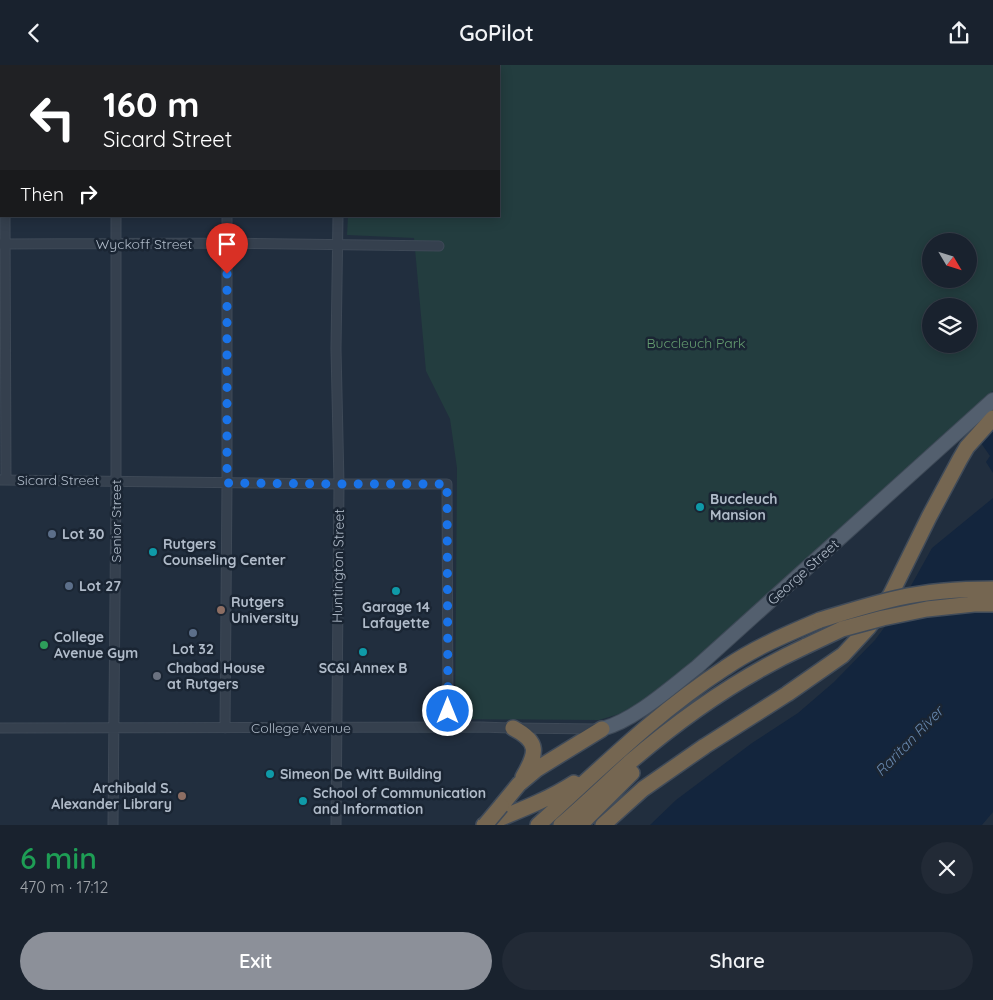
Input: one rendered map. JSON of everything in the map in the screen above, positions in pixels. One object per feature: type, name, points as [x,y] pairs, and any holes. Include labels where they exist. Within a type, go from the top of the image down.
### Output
[{"type":"highway","points":[[603,825],[643,789],[843,655],[879,613],[891,594],[929,517],[967,447],[993,419]]},
{"type":"highway","points":[[538,825],[682,698],[725,667],[759,647],[820,620],[899,597],[944,591],[993,589]]},
{"type":"highway","points":[[561,825],[630,763],[676,725],[724,691],[781,657],[842,629],[882,618],[927,609],[993,604]]},
{"type":"highway","points":[[580,825],[635,771],[724,691]]},
{"type":"highway","points":[[485,825],[519,784],[534,754],[531,741],[513,729]]},
{"type":"highway","points":[[519,784],[537,769],[602,729]]},
{"type":"highway","points":[[485,825],[534,805],[609,761]]},
{"type":"highway","points":[[608,825],[643,789]]},
{"type":"main road","name":"George Street","points":[[602,729],[629,717],[697,667],[993,400]]},
{"type":"street","points":[[3,480],[3,244],[6,217]]},
{"type":"street","name":"Senior Street","points":[[114,825],[116,217]]},
{"type":"street","points":[[225,728],[227,217]]},
{"type":"street","name":"Huntington Street","points":[[336,825],[339,484],[336,349],[338,217]]},
{"type":"street","name":"Wyckoff Street","points":[[3,244],[227,243],[439,246]]},
{"type":"street","name":"Sicard Street","points":[[3,480],[447,484],[448,711],[450,727]]},
{"type":"street","name":"College Avenue","points":[[0,728],[492,727],[513,729],[602,729]]},
{"type":"green space","name":"Buccleuch Park","points":[[500,65],[993,65],[993,391],[690,666],[647,699],[619,714],[599,720],[455,719],[457,468],[450,419],[426,371],[414,238],[347,235],[348,217],[500,217]]},
{"type":"water","points":[[993,428],[993,473],[986,462],[990,456],[981,443]]},
{"type":"water","name":"Raritan River","points":[[993,498],[993,812],[982,825],[650,825],[676,800],[752,743],[798,713],[834,682],[875,640],[898,609],[932,548]]},
{"type":"place","name":"Buccleuch Mansion","points":[[700,507]]},
{"type":"place","name":"Lot 30","points":[[52,534]]},
{"type":"place","name":"Rutgers Counseling Center","points":[[153,552]]},
{"type":"place","name":"Lot 27","points":[[69,586]]},
{"type":"place","name":"Garage 14 Lafayette","points":[[396,591]]},
{"type":"place","name":"Rutgers University","points":[[221,610]]},
{"type":"place","name":"Lot 32","points":[[193,633]]},
{"type":"place","name":"College Avenue Gym","points":[[44,645]]},
{"type":"place","name":"SC&I Annex B","points":[[363,652]]},
{"type":"place","name":"Chabad House at Rutgers","points":[[157,676]]},
{"type":"place","name":"Simeon De Witt Building","points":[[270,774]]},
{"type":"place","name":"Archibald S. Alexander Library","points":[[182,796]]},
{"type":"place","name":"School of Communication and Information","points":[[303,801]]},
{"type":"route","points":[[227,274],[227,483],[447,484],[448,711]]}]
